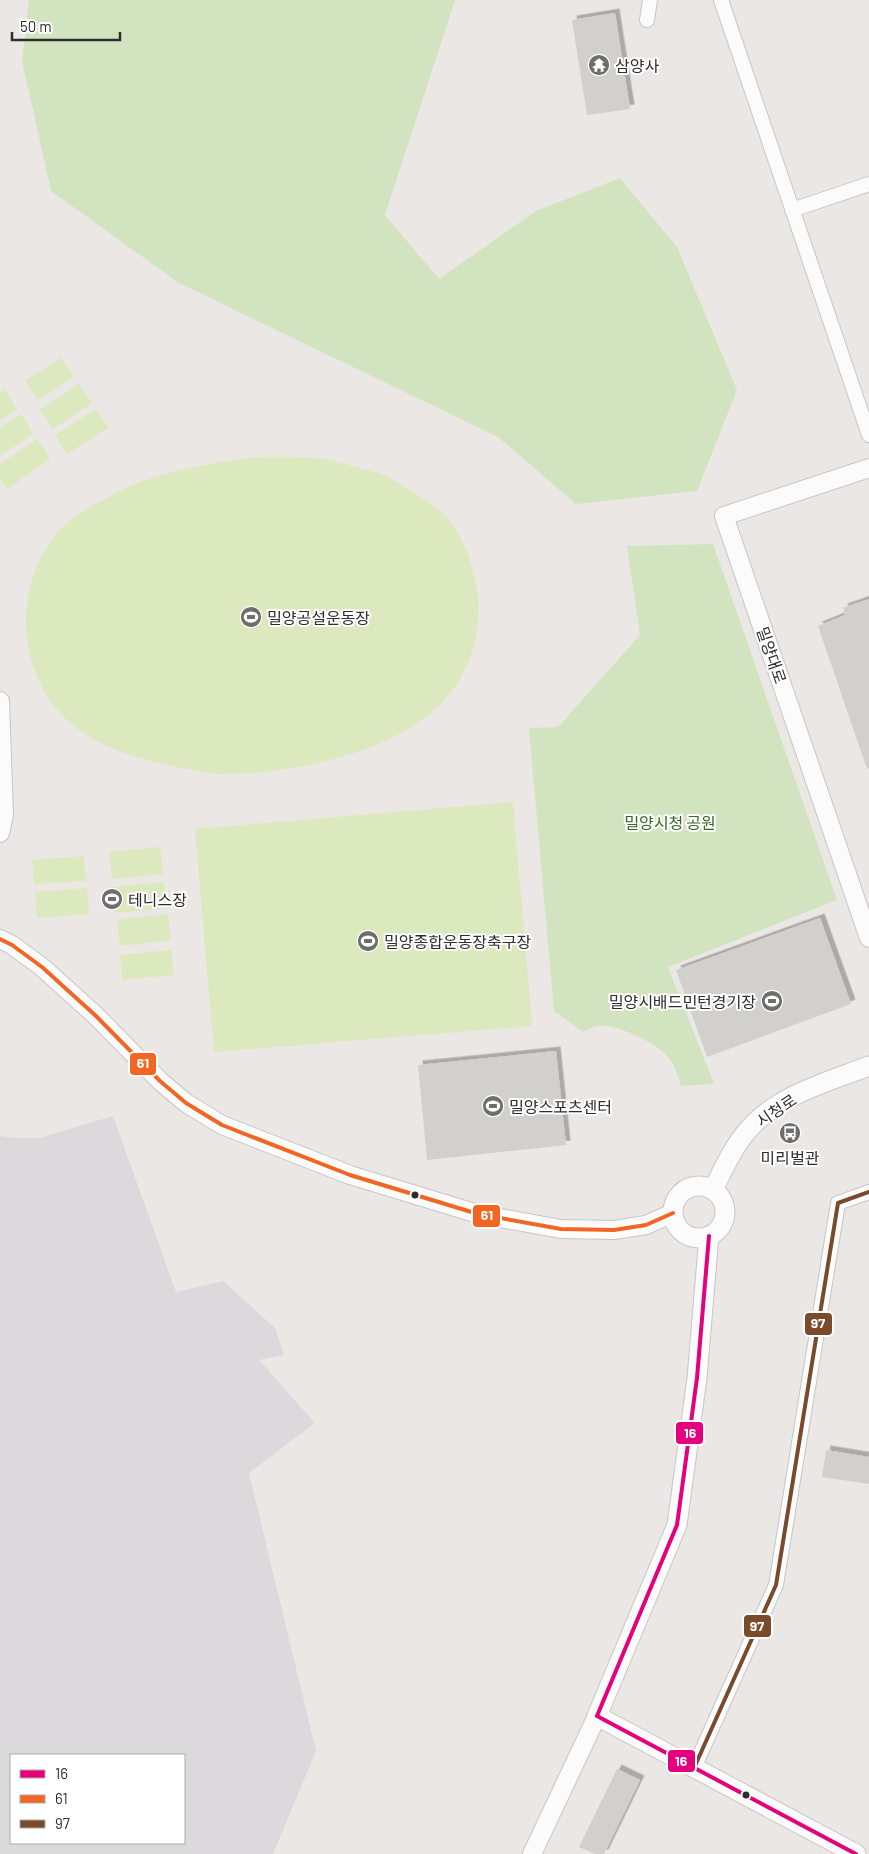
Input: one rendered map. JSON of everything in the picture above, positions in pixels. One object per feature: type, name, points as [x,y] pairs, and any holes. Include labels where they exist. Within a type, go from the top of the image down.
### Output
[{"type":"main road","name":"시청로","points":[[713,1190],[729,1158],[746,1131],[762,1114],[787,1098],[869,1066]]},
{"type":"main road","points":[[698,1186],[713,1190],[723,1202],[725,1210],[721,1226],[708,1236],[701,1238],[685,1234],[679,1228],[673,1213],[674,1205],[678,1198],[690,1188],[698,1186]]},
{"type":"main road","points":[[708,1236],[697,1378],[677,1526],[597,1716],[856,1854]]},
{"type":"street","points":[[647,20],[650,0]]},
{"type":"street","points":[[721,0],[869,435]]},
{"type":"street","points":[[792,210],[869,184]]},
{"type":"street","name":"밀양대로","points":[[869,468],[724,516],[869,938]]},
{"type":"street","points":[[0,701],[4,815],[0,833]]},
{"type":"street","points":[[0,940],[12,945],[42,967],[96,1016],[160,1081],[180,1098],[222,1125],[350,1175],[478,1214],[561,1229],[614,1230],[646,1225],[673,1213]]},
{"type":"street","points":[[694,1768],[776,1585],[838,1203],[869,1192]]},
{"type":"street","points":[[532,1854],[597,1716]]},
{"type":"shaded area","points":[[113,1116],[176,1292],[223,1281],[275,1328],[284,1355],[259,1360],[315,1423],[249,1473],[316,1751],[273,1854],[0,1854],[0,1136],[39,1138]]},
{"type":"green space","points":[[29,0],[455,0],[385,215],[439,279],[536,211],[620,178],[677,247],[737,390],[697,491],[576,504],[498,437],[179,283],[51,191],[22,61]]},
{"type":"green space","points":[[61,358],[74,377],[38,400],[25,381]]},
{"type":"green space","points":[[79,384],[92,403],[53,429],[40,410]]},
{"type":"green space","points":[[5,390],[17,410],[0,420],[0,393]]},
{"type":"green space","points":[[96,409],[108,428],[67,454],[55,435]]},
{"type":"green space","points":[[21,414],[33,434],[0,456],[0,428]]},
{"type":"green space","points":[[37,439],[50,459],[7,489],[0,479],[0,464]]},
{"type":"green space","points":[[255,457],[314,458],[336,461],[377,473],[412,491],[430,503],[449,520],[463,543],[473,567],[478,593],[478,619],[474,644],[465,669],[452,691],[433,711],[420,721],[375,746],[342,757],[272,771],[224,774],[168,765],[126,754],[87,735],[70,723],[43,690],[34,669],[29,649],[26,614],[29,591],[40,559],[52,539],[74,518],[128,487],[174,472]]},
{"type":"green space","name":"밀양시청 공원","points":[[713,544],[837,900],[668,967],[714,1084],[681,1086],[673,1064],[668,1057],[646,1040],[625,1031],[605,1026],[595,1026],[583,1032],[554,1011],[529,728],[558,727],[640,635],[627,546]]},
{"type":"green space","points":[[513,802],[532,1026],[214,1052],[195,829]]},
{"type":"green space","points":[[160,847],[163,874],[112,879],[109,852]]},
{"type":"green space","points":[[84,856],[86,881],[34,884],[32,860]]},
{"type":"green space","points":[[164,882],[167,908],[114,913],[112,887]]},
{"type":"green space","points":[[87,888],[89,914],[37,918],[35,892]]},
{"type":"green space","points":[[168,914],[171,940],[120,946],[117,920]]},
{"type":"green space","points":[[171,950],[174,975],[122,980],[120,955]]},
{"type":"building","points":[[615,13],[630,109],[587,115],[572,20]]},
{"type":"building","points":[[869,599],[869,768],[867,769],[818,626],[845,615],[843,608]]},
{"type":"building","points":[[820,918],[851,1004],[707,1057],[676,970]]},
{"type":"building","points":[[556,1051],[566,1145],[427,1160],[418,1065]]},
{"type":"building","points":[[826,1450],[869,1457],[869,1484],[822,1477]]},
{"type":"building","points":[[617,1769],[640,1780],[604,1854],[595,1854],[579,1847]]},
{"type":"transit line","name":"61","points":[[0,939],[12,945],[42,967],[96,1016],[160,1081],[186,1103],[222,1125],[350,1175],[478,1214],[561,1229],[614,1230],[646,1225],[673,1213]]},
{"type":"transit line","name":"97","points":[[694,1768],[776,1585],[838,1203],[869,1192]]},
{"type":"transit line","name":"16","points":[[709,1236],[697,1378],[677,1525],[597,1716],[856,1854]]},
{"type":"place","name":"삼양사","points":[[599,65]]},
{"type":"place","name":"밀양공설운동장","points":[[251,617]]},
{"type":"place","name":"테니스장","points":[[112,899]]},
{"type":"place","name":"밀양종합운동장축구장","points":[[368,941]]},
{"type":"place","name":"밀양시배드민턴경기장","points":[[772,1001]]},
{"type":"place","name":"밀양스포츠센터","points":[[493,1106]]},
{"type":"place","name":"미리벌관","points":[[790,1133]]}]
